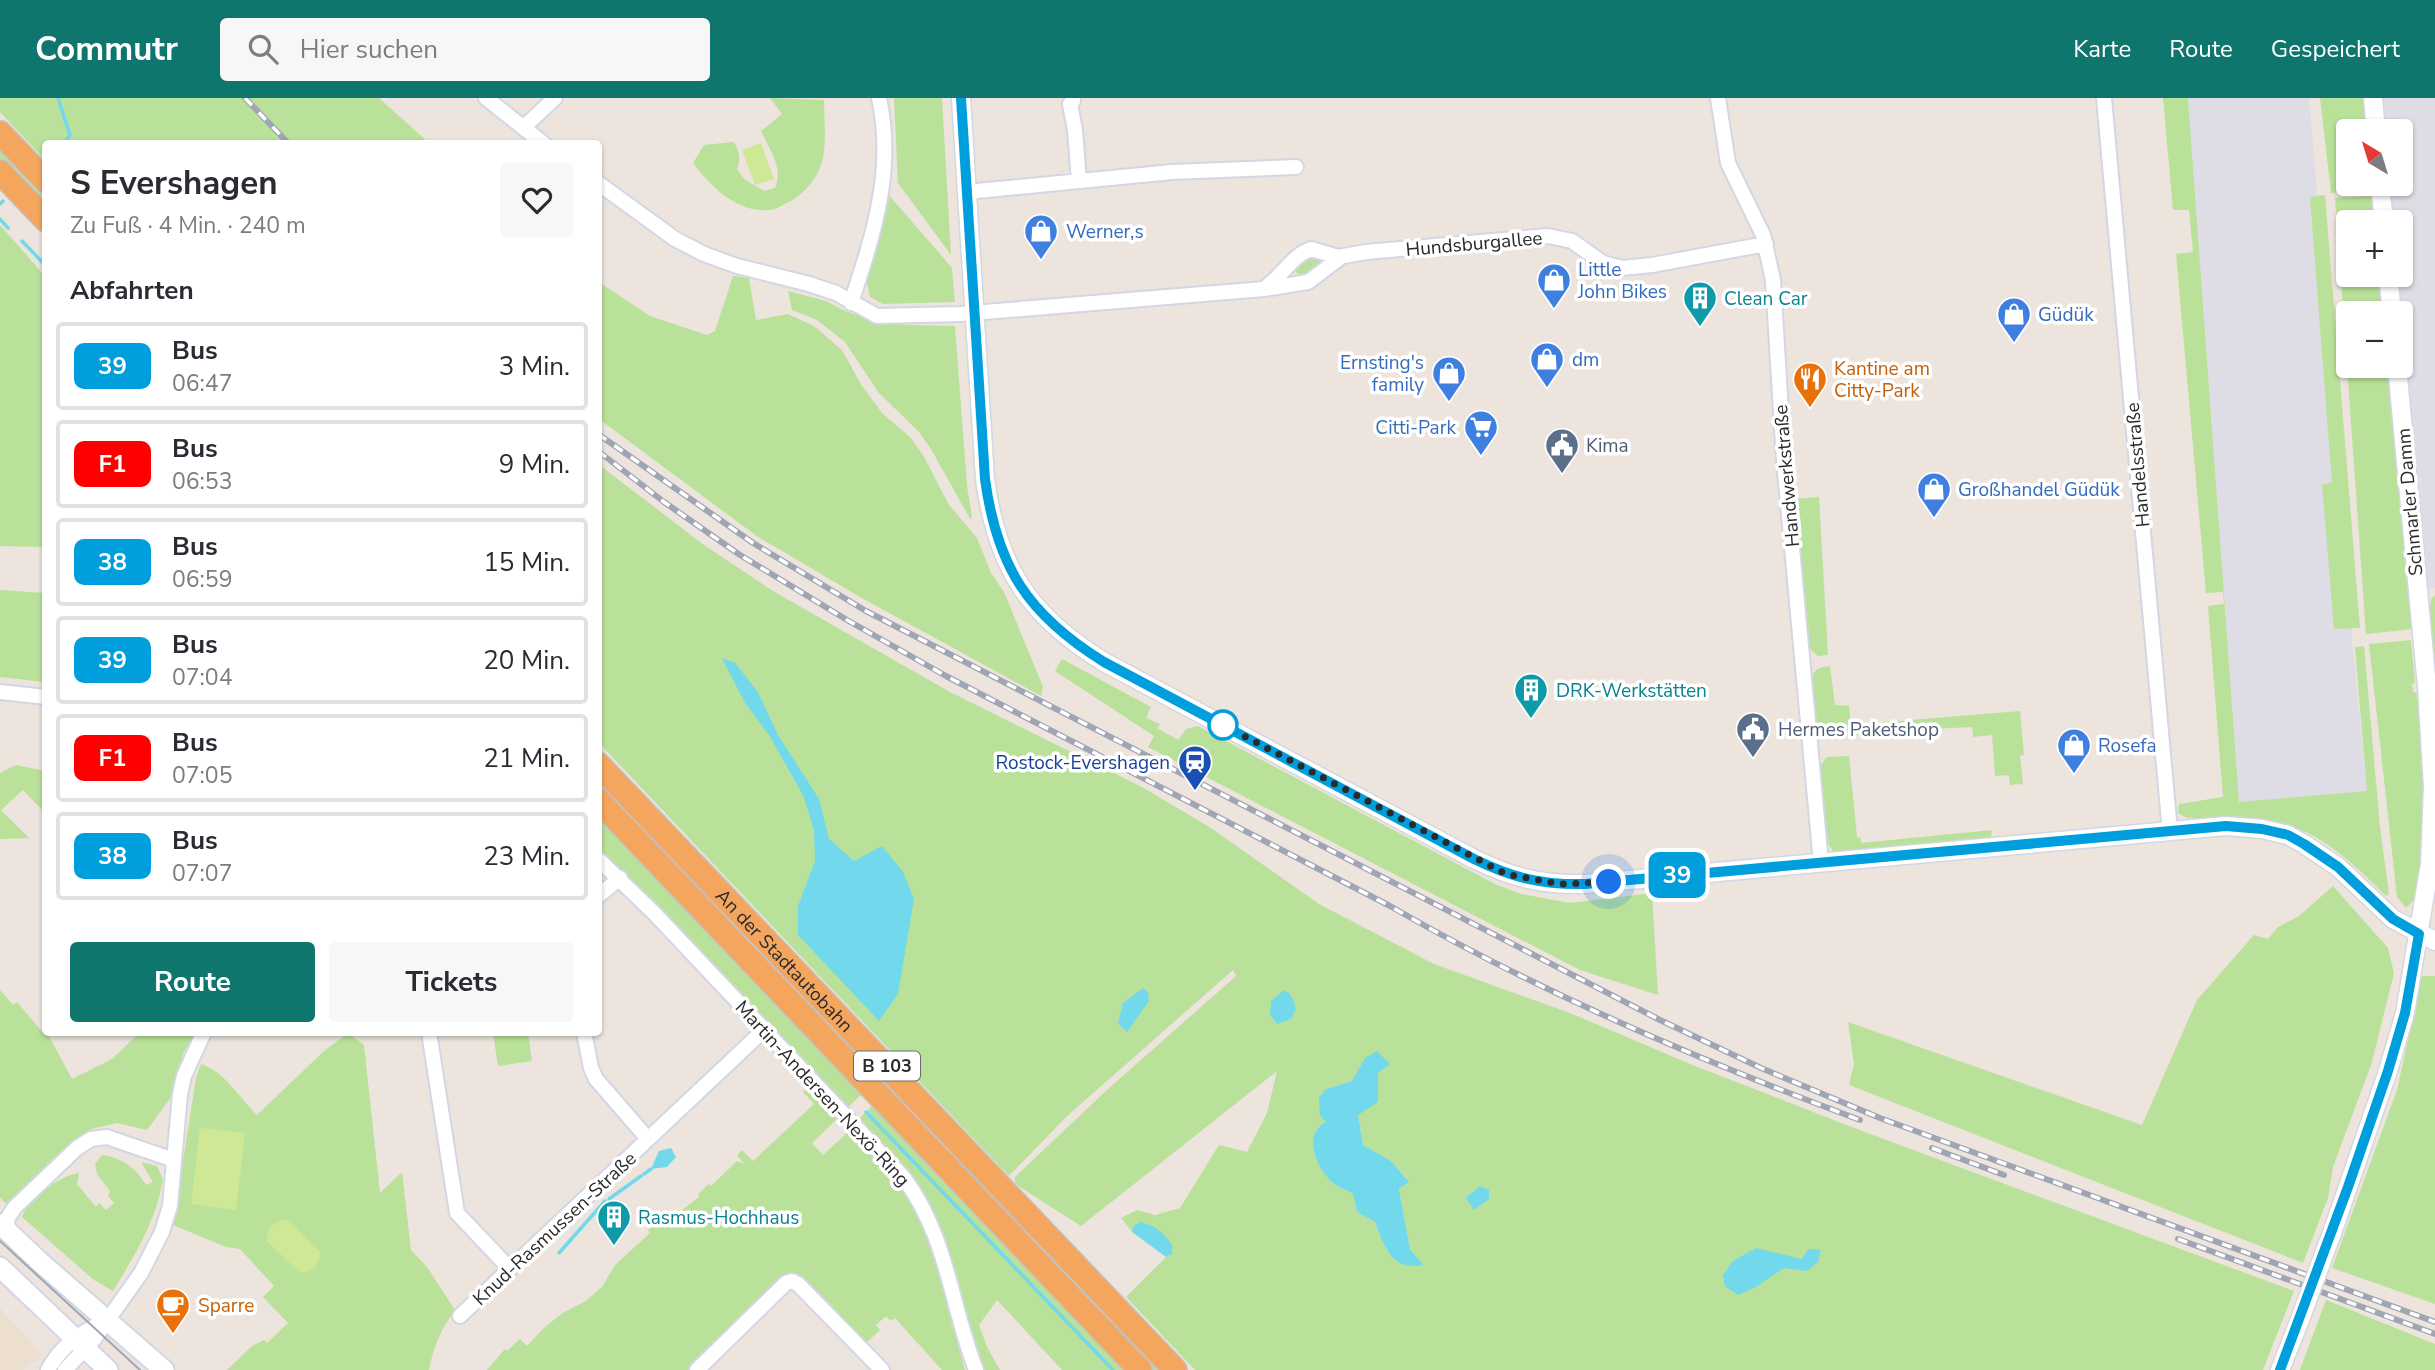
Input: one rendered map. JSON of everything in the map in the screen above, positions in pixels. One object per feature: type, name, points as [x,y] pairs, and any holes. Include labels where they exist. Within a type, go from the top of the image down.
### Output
[{"type":"highway","points":[[0,133],[42,177]]},
{"type":"highway","points":[[0,172],[42,216]]},
{"type":"highway","name":"An der Stadtautobahn","points":[[602,768],[1175,1370]]},
{"type":"highway","name":"An der Stadtautobahn","points":[[602,804],[1140,1370]]},
{"type":"main road","points":[[4,1228],[164,1370]]},
{"type":"main road","points":[[0,1267],[108,1370]]},
{"type":"street","points":[[486,98],[539,140]]},
{"type":"street","points":[[523,128],[555,98]]},
{"type":"street","points":[[851,303],[874,232],[884,180],[885,136],[879,98]]},
{"type":"street","points":[[961,98],[985,479],[994,530],[1010,568],[1037,609],[1083,650],[1474,859],[1520,878],[1561,884],[1585,884],[2226,826],[2262,829],[2288,835],[2323,855],[2393,919],[2427,938]]},
{"type":"street","points":[[1073,98],[1070,104],[1079,181]]},
{"type":"street","name":"Handwerkstraße","points":[[1718,98],[1728,163],[1766,244],[1774,290],[1784,461],[1821,863]]},
{"type":"street","name":"Handelsstraße","points":[[2104,98],[2170,832]]},
{"type":"street","points":[[2373,98],[2375,119]]},
{"type":"street","points":[[967,192],[1172,172],[1296,167]]},
{"type":"street","name":"Hundsburgallee","points":[[602,186],[675,239],[704,254],[737,266],[836,293],[877,316],[976,313],[1264,289],[1308,282],[1341,257]]},
{"type":"street","name":"Hundsburgallee","points":[[1264,289],[1306,251],[1314,249],[1330,256],[1341,257],[1366,252],[1548,236],[1572,241],[1603,262],[1622,268],[1766,244]]},
{"type":"street","name":"Schmarler Damm","points":[[2280,1370],[2332,1233],[2388,1071],[2427,938],[2433,787],[2427,687],[2398,378]]},
{"type":"street","points":[[0,692],[42,696]]},
{"type":"street","name":"Martin-Andersen-Nexö-Ring","points":[[602,862],[620,878],[894,1165],[923,1205],[940,1242],[976,1370]]},
{"type":"street","points":[[602,893],[620,878]]},
{"type":"street","name":"Knud-Rasmussen-Straße","points":[[460,1316],[765,1029]]},
{"type":"street","points":[[48,1370],[52,1363],[80,1344],[107,1320],[141,1273],[162,1231],[170,1206],[184,1076],[202,1036]]},
{"type":"street","points":[[430,1036],[457,1213],[510,1269]]},
{"type":"street","name":"Knud-Rasmussen-Straße","points":[[585,1036],[596,1079],[648,1139]]},
{"type":"street","points":[[4,1228],[15,1207],[77,1147],[91,1139],[107,1137],[174,1160]]},
{"type":"street","points":[[697,1370],[786,1283],[792,1282],[798,1284],[882,1370]]},
{"type":"street","points":[[65,1370],[80,1344]]},
{"type":"shaded area","points":[[2188,98],[2309,98],[2352,640],[2367,791],[2239,803]]},
{"type":"shaded area","points":[[2382,98],[2435,98],[2435,588],[2423,590],[2406,378],[2413,378],[2413,301],[2399,301],[2398,287],[2413,287],[2413,210],[2392,210],[2391,196],[2413,196],[2413,119],[2384,119]]},
{"type":"shaded area","points":[[0,1308],[42,1354],[24,1370],[0,1370]]},
{"type":"green space","points":[[0,98],[379,98],[426,140],[42,140],[42,157],[0,112]]},
{"type":"green space","points":[[770,98],[824,100],[824,155],[817,175],[798,196],[775,209],[758,210],[726,197],[693,163],[704,145],[734,142],[739,155],[737,169],[744,179],[764,191],[775,188],[777,166],[761,131],[782,114]]},
{"type":"green space","points":[[894,98],[942,98],[951,255],[898,183]]},
{"type":"green space","points":[[2163,98],[2188,98],[2239,802],[2367,791],[2355,647],[2364,646],[2380,827],[2389,894],[2386,896],[2363,873],[2324,842],[2295,827],[2257,819],[2187,818],[2178,813],[2179,804],[2223,797],[2208,606],[2224,604],[2223,592],[2206,593],[2176,254],[2193,252],[2189,210],[2173,210]]},
{"type":"green space","points":[[2320,98],[2366,98],[2368,119],[2336,119],[2336,192],[2331,193]]},
{"type":"green space","points":[[761,143],[774,179],[755,185],[742,150]]},
{"type":"green space","points":[[0,148],[42,193],[42,203],[0,158]]},
{"type":"green space","points":[[888,194],[952,268],[955,302],[883,304],[870,297],[866,278]]},
{"type":"green space","points":[[2325,195],[2336,331],[2336,378],[2340,378],[2360,628],[2334,629],[2322,484],[2332,483],[2310,197]]},
{"type":"green space","points":[[2375,196],[2376,210],[2336,212],[2335,198]]},
{"type":"green space","points":[[0,225],[42,273],[42,547],[0,546]]},
{"type":"green space","points":[[1305,255],[1320,258],[1321,264],[1312,274],[1299,275],[1294,270]]},
{"type":"green space","points":[[733,276],[749,278],[756,320],[788,314],[814,326],[842,350],[862,386],[883,414],[910,437],[923,455],[949,505],[977,538],[991,573],[1004,592],[1043,687],[1041,696],[860,597],[758,537],[602,421],[602,284],[650,316],[707,335],[715,331]]},
{"type":"green space","points":[[2341,287],[2383,287],[2384,301],[2342,301]]},
{"type":"green space","points":[[788,291],[826,301],[876,322],[955,326],[967,486],[972,517],[970,519],[919,432],[879,393],[845,342],[817,320],[792,310]]},
{"type":"green space","points":[[2348,378],[2391,378],[2413,629],[2366,634]]},
{"type":"green space","points":[[602,467],[704,545],[773,591],[950,692],[1142,787],[1211,828],[1319,904],[1434,964],[1570,1013],[1695,1066],[1862,1131],[2294,1291],[2263,1370],[1195,1370],[1126,1297],[1171,1254],[1133,1226],[1132,1232],[1121,1218],[1137,1210],[1155,1215],[1180,1208],[1219,1145],[1247,1152],[1267,1113],[1277,1071],[1081,1226],[1020,1187],[1015,1183],[1015,1177],[1108,1089],[1236,976],[1233,970],[1066,1117],[1009,1176],[602,746]],"holes":[[[1352,1081],[1363,1145],[1391,1161],[1409,1182],[1399,1189],[1410,1249],[1422,1265],[1390,1254],[1375,1222],[1357,1212],[1353,1193],[1333,1183],[1322,1169],[1313,1143],[1314,1135],[1326,1122],[1326,1089]]]},
{"type":"green space","points":[[1819,497],[1828,655],[1818,656],[1807,646],[1805,638],[1795,499]]},
{"type":"green space","points":[[0,590],[42,593],[42,682],[0,677]]},
{"type":"green space","points":[[2435,595],[2435,667],[2430,608],[2431,599]]},
{"type":"green space","points":[[2411,640],[2415,683],[2412,684],[2413,692],[2419,694],[2424,774],[2418,892],[2406,908],[2397,897],[2369,644]]},
{"type":"green space","points":[[1062,659],[1151,707],[1146,718],[1160,724],[1157,731],[1159,729],[1178,740],[1186,729],[1198,726],[1495,884],[1521,894],[1570,903],[1652,893],[1658,995],[1580,970],[1148,747],[1154,736],[1055,671]]},
{"type":"green space","points":[[1830,666],[1835,705],[1849,706],[1851,725],[2020,711],[2024,755],[2020,756],[2023,784],[2010,785],[2009,775],[1995,776],[1992,735],[1973,737],[1972,727],[1822,739],[1817,736],[1811,678],[1818,669]]},
{"type":"green space","points":[[1849,756],[1857,837],[1861,838],[1861,843],[1992,830],[1991,839],[1835,854],[1825,839],[1818,768],[1827,757]]},
{"type":"green space","points":[[16,765],[42,770],[42,810],[23,790],[1,810],[29,838],[0,839],[0,773]]},
{"type":"green space","points":[[602,782],[1161,1370],[1151,1370],[602,791]]},
{"type":"green space","points":[[602,815],[1129,1370],[1062,1370],[997,1300],[979,1325],[1000,1370],[983,1370],[969,1333],[945,1239],[931,1206],[892,1155],[858,1120],[873,1105],[862,1094],[847,1108],[602,855]]},
{"type":"green space","points":[[2333,886],[2388,948],[2394,973],[2372,1062],[2333,1167],[2328,1198],[2303,1263],[1849,1085],[1854,1064],[1848,1022],[2142,1125],[2197,1000],[2254,935],[2268,939],[2278,927],[2299,916]]},
{"type":"green space","points":[[2422,976],[2435,976],[2435,1304],[2332,1268],[2397,1090]]},
{"type":"green space","points":[[0,990],[13,1005],[17,1002],[42,1031],[42,1036],[49,1036],[72,1079],[112,1059],[136,1036],[193,1036],[183,1054],[172,1096],[147,1130],[117,1123],[91,1129],[7,1205],[0,1197]]},
{"type":"green space","points":[[344,1036],[352,1036],[364,1045],[380,1193],[402,1172],[411,1250],[427,1267],[455,1310],[438,1339],[429,1370],[227,1370],[252,1346],[264,1340],[267,1343],[288,1323],[263,1297],[274,1286],[240,1249],[226,1247],[173,1225],[196,1078],[201,1064],[224,1079],[257,1115],[324,1051]]},
{"type":"green space","points":[[493,1036],[528,1036],[532,1061],[498,1066]]},
{"type":"green space","points":[[808,1088],[838,1118],[812,1143],[823,1155],[849,1131],[898,1183],[916,1210],[934,1254],[965,1370],[942,1370],[895,1318],[891,1321],[886,1316],[876,1325],[880,1330],[861,1348],[792,1282],[697,1370],[487,1370],[505,1349],[507,1351],[520,1339],[527,1346],[561,1314],[586,1301],[602,1287],[615,1265],[650,1233],[648,1230],[662,1220],[668,1225],[673,1217],[737,1161],[744,1164],[737,1155],[742,1150],[753,1161],[814,1104],[803,1092]]},
{"type":"green space","points":[[200,1128],[245,1133],[236,1210],[191,1204]]},
{"type":"green space","points":[[102,1155],[128,1164],[146,1185],[153,1182],[141,1162],[157,1166],[163,1179],[150,1223],[113,1291],[94,1280],[22,1217],[31,1203],[46,1189],[63,1178],[79,1173],[77,1184],[96,1207],[99,1203],[106,1210],[114,1203],[108,1196],[110,1191],[97,1174],[95,1164]]},
{"type":"green space","points":[[287,1220],[320,1251],[319,1260],[312,1269],[299,1272],[267,1241],[271,1225]]},
{"type":"green space","points":[[2326,1300],[2435,1344],[2435,1370],[2300,1370]]},
{"type":"water","points":[[722,658],[735,663],[758,692],[778,735],[819,799],[829,839],[854,861],[882,846],[903,872],[914,899],[898,994],[879,1021],[798,935],[798,906],[815,861],[814,830],[803,795],[769,735],[745,703]]},
{"type":"water","points":[[1143,988],[1148,992],[1149,1001],[1127,1032],[1118,1023],[1123,1003]]},
{"type":"water","points":[[1284,990],[1291,995],[1296,1009],[1291,1019],[1277,1024],[1270,1015],[1271,1001]]},
{"type":"water","points":[[1377,1051],[1390,1064],[1378,1073],[1378,1102],[1358,1115],[1363,1145],[1391,1161],[1409,1182],[1399,1189],[1410,1249],[1423,1265],[1403,1264],[1390,1255],[1375,1222],[1357,1212],[1353,1194],[1335,1185],[1327,1177],[1314,1152],[1314,1135],[1318,1127],[1326,1122],[1320,1115],[1319,1097],[1326,1089],[1352,1081],[1365,1058]]},
{"type":"water","points":[[671,1148],[676,1157],[667,1167],[651,1169],[659,1151]]},
{"type":"water","points":[[1480,1186],[1489,1190],[1489,1199],[1474,1210],[1466,1198]]},
{"type":"water","points":[[1141,1222],[1163,1234],[1172,1245],[1172,1254],[1166,1257],[1132,1232],[1133,1226]]},
{"type":"water","points":[[1756,1248],[1802,1259],[1808,1249],[1821,1250],[1818,1262],[1807,1271],[1784,1268],[1738,1295],[1725,1286],[1723,1275],[1733,1261]]},
{"type":"waterway","points":[[58,98],[70,135],[66,140]]},
{"type":"waterway","points":[[0,204],[3,201]]},
{"type":"waterway","points":[[0,219],[8,228]]},
{"type":"waterway","points":[[22,241],[42,262]]},
{"type":"waterway","points":[[866,1112],[1113,1370]]},
{"type":"waterway","points":[[644,1174],[651,1169]]},
{"type":"waterway","points":[[609,1199],[641,1176]]},
{"type":"waterway","points":[[559,1253],[605,1201]]},
{"type":"tram line","points":[[0,1241],[140,1370]]},
{"type":"railway","points":[[245,98],[285,140]]},
{"type":"railway","points":[[602,437],[753,543],[866,611],[1660,1020],[1761,1068],[1880,1118],[2435,1322]]},
{"type":"railway","points":[[602,454],[740,555],[946,676],[1562,996],[1680,1049],[1860,1120]]},
{"type":"railway","points":[[1932,1148],[2004,1175]]},
{"type":"railway","points":[[2178,1239],[2435,1334]]},
{"type":"bus line","name":"39","points":[[961,98],[989,509],[1001,549],[1024,591],[1053,625],[1083,650],[1474,859],[1506,874],[1541,883],[1585,884],[2226,826],[2245,827],[2288,835],[2323,855],[2393,919],[2419,934],[2405,1013],[2388,1071],[2280,1370]]},
{"type":"place","name":"Werner,s","points":[[1041,261]]},
{"type":"place","name":"Little John Bikes","points":[[1554,310]]},
{"type":"place","name":"Clean Car","points":[[1700,328]]},
{"type":"place","name":"Güdük","points":[[2014,344]]},
{"type":"place","name":"dm","points":[[1547,389]]},
{"type":"place","name":"Ernsting's family","points":[[1449,403]]},
{"type":"place","name":"Kantine am Citty-Park","points":[[1810,409]]},
{"type":"place","name":"Citti-Park","points":[[1481,457]]},
{"type":"place","name":"Kima","points":[[1562,475]]},
{"type":"place","name":"Großhandel Güdük","points":[[1934,519]]},
{"type":"place","name":"DRK-Werkstätten","points":[[1531,720]]},
{"type":"place","name":"Hermes Paketshop","points":[[1753,759]]},
{"type":"place","name":"Rosefa","points":[[2074,775]]},
{"type":"place","name":"Rostock-Evershagen","points":[[1195,792]]},
{"type":"place","name":"Rasmus-Hochhaus","points":[[614,1247]]},
{"type":"place","name":"Sparre","points":[[173,1335]]},
{"type":"route","points":[[1223,725],[1506,874],[1541,883],[1609,882]]}]
